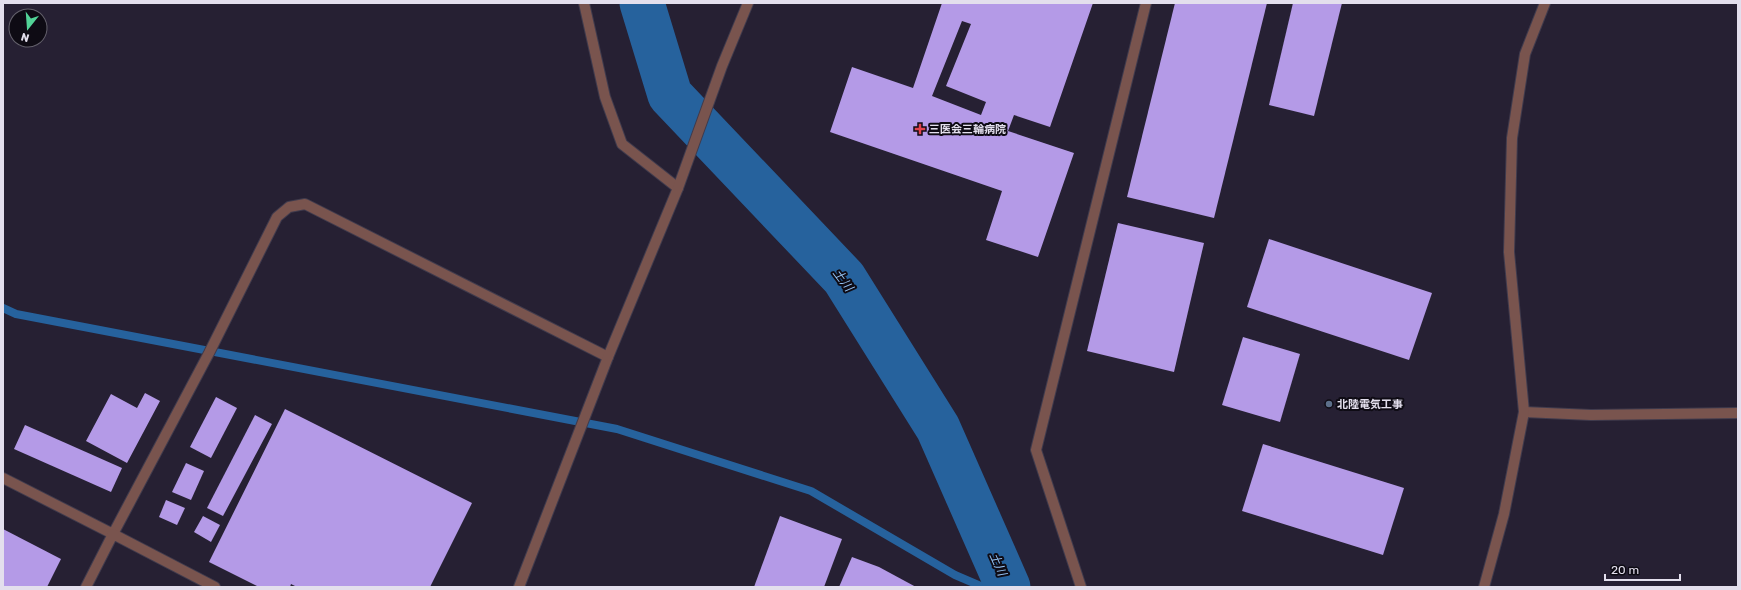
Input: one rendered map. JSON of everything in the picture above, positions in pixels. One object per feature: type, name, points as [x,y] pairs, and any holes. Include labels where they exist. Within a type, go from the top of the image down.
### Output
[{"type":"street","points":[[584,3],[605,97],[622,144],[678,188]]},
{"type":"street","points":[[519,587],[608,357],[678,188],[722,66],[748,3]]},
{"type":"street","points":[[1081,587],[1036,450],[1146,3]]},
{"type":"street","points":[[1484,587],[1504,514],[1524,412],[1509,252],[1512,138],[1525,54],[1545,3]]},
{"type":"street","points":[[86,587],[198,374],[277,217],[289,207],[305,204],[608,357]]},
{"type":"street","points":[[1524,412],[1591,415],[1738,413]]},
{"type":"street","points":[[3,478],[215,587]]},
{"type":"building","name":"三医会三輪病院","points":[[942,3],[1093,3],[1050,127],[1014,115],[1008,131],[1074,153],[1038,257],[986,240],[1002,191],[830,132],[852,67],[913,88]],"holes":[[[962,21],[971,24],[946,86],[986,102],[981,115],[932,96]]]},
{"type":"building","points":[[1175,3],[1267,3],[1214,218],[1127,197]]},
{"type":"building","points":[[1293,3],[1342,3],[1314,116],[1269,105]]},
{"type":"building","points":[[1118,223],[1204,243],[1174,372],[1087,351]]},
{"type":"building","points":[[1269,239],[1432,293],[1409,360],[1247,307]]},
{"type":"building","points":[[1243,337],[1300,354],[1280,422],[1222,405]]},
{"type":"building","points":[[145,393],[160,401],[127,463],[86,441],[111,394],[137,408]]},
{"type":"building","points":[[216,397],[237,408],[211,458],[190,447]]},
{"type":"building","points":[[285,409],[472,503],[430,587],[297,587],[291,584],[290,587],[259,587],[209,562]]},
{"type":"building","points":[[255,415],[272,424],[223,516],[207,508]]},
{"type":"building","points":[[25,425],[122,468],[111,492],[14,449]]},
{"type":"building","points":[[1263,444],[1404,488],[1383,555],[1242,511]]},
{"type":"building","points":[[186,463],[204,471],[191,500],[172,492]]},
{"type":"building","points":[[166,500],[185,508],[177,525],[159,517]]},
{"type":"building","points":[[203,516],[220,525],[211,542],[194,532]]},
{"type":"building","points":[[780,516],[842,539],[824,587],[754,587]]},
{"type":"building","points":[[3,529],[61,559],[47,587],[3,587]]},
{"type":"building","points":[[852,557],[879,567],[916,587],[839,587]]},
{"type":"waterway","name":"土川","points":[[642,3],[670,95],[844,278],[938,428],[1008,587]]},
{"type":"waterway","points":[[3,308],[16,314],[617,429],[811,491],[955,575],[983,587]]},
{"type":"place","name":"三医会三輪病院","points":[[920,129]]},
{"type":"place","name":"北陸電気工事","points":[[1329,404]]}]
